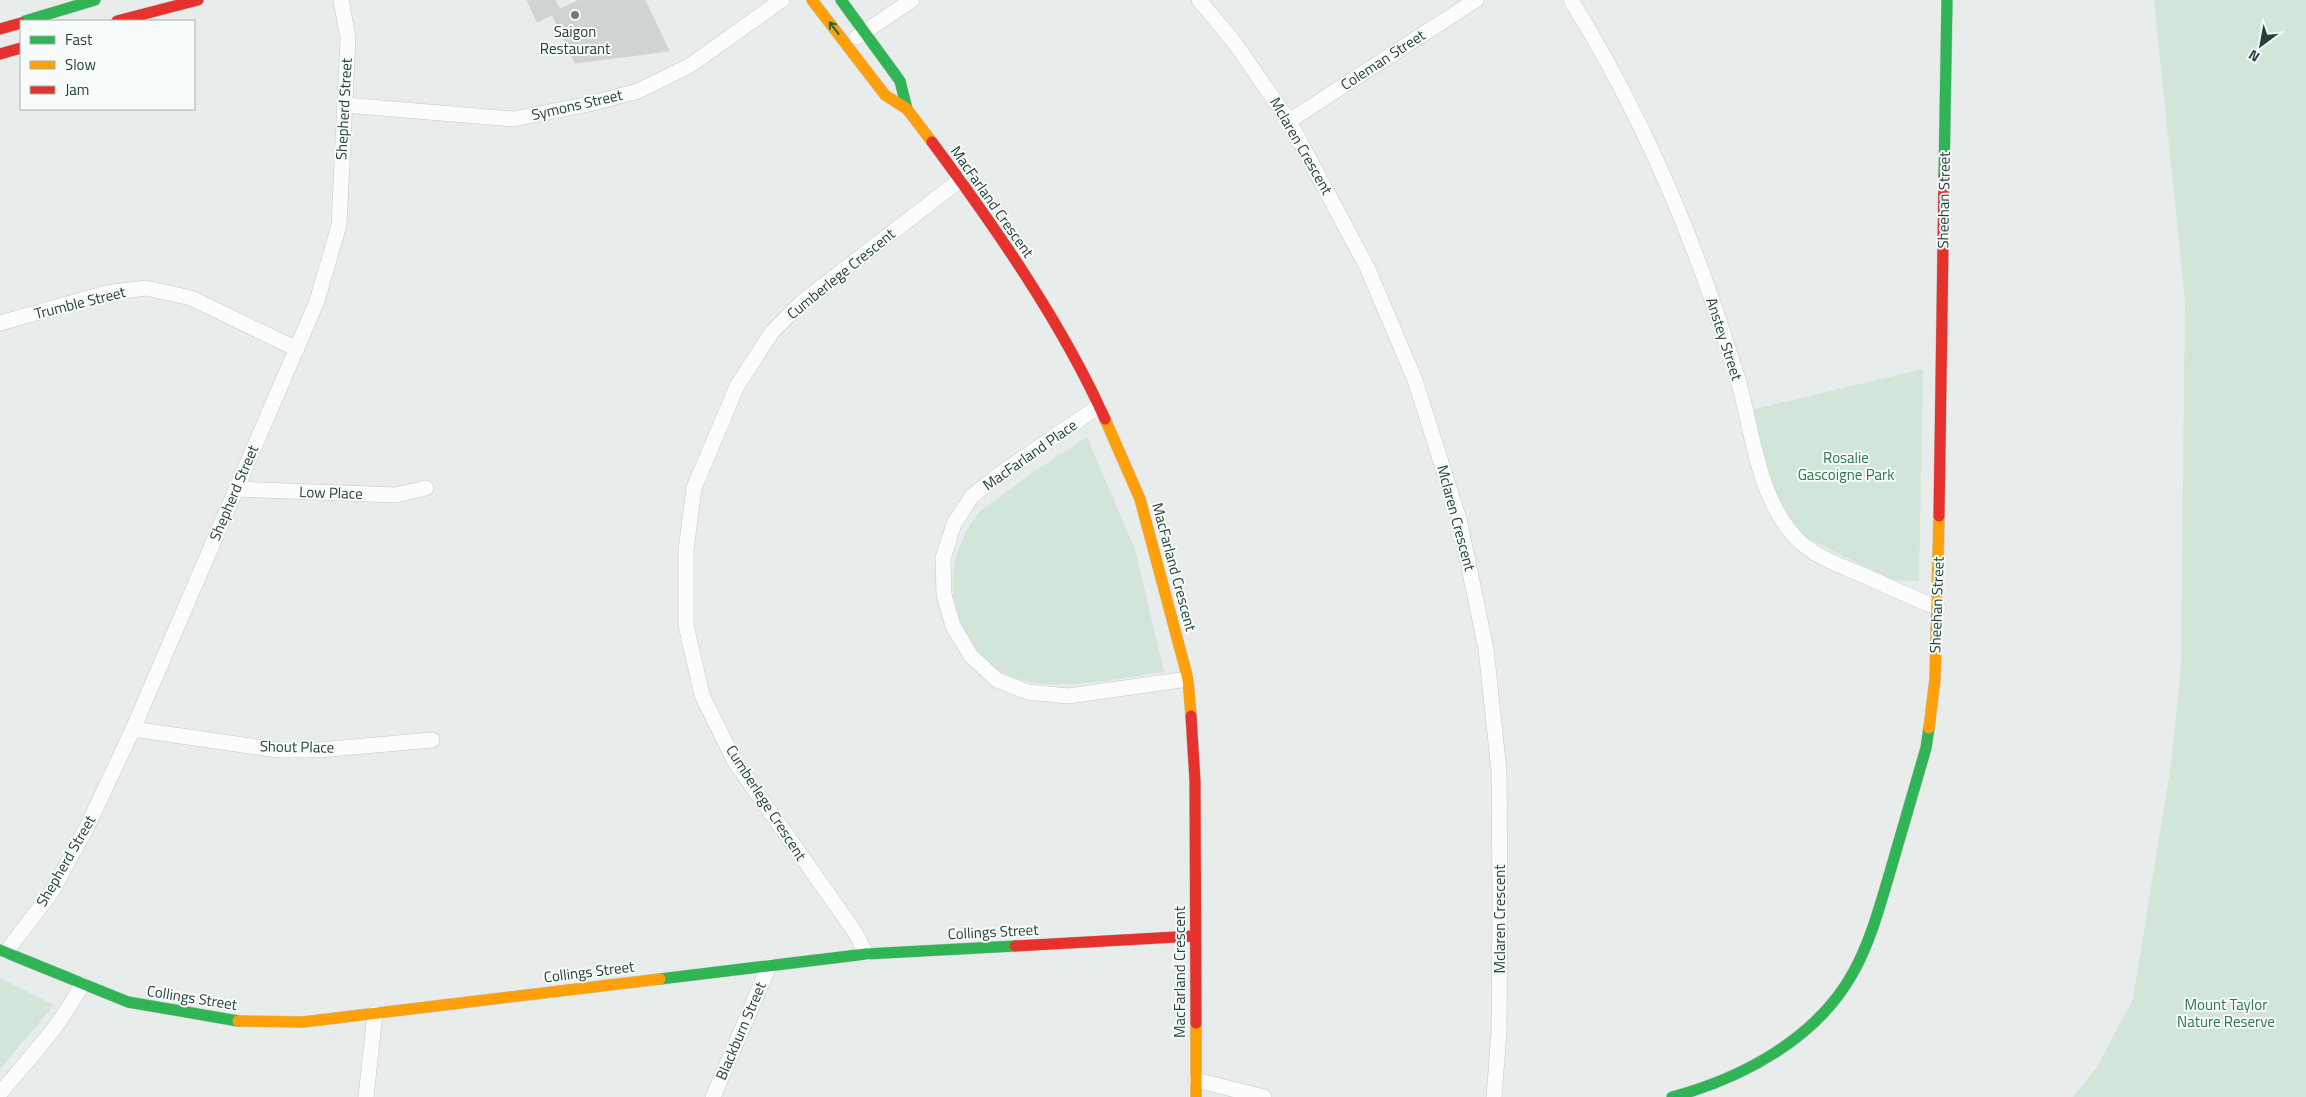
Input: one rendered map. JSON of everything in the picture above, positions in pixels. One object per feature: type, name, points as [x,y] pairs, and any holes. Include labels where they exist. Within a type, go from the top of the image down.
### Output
[{"type":"street","points":[[28,20],[95,0]]},
{"type":"street","points":[[121,20],[198,0]]},
{"type":"street","name":"Shepherd Street","points":[[3,951],[51,893],[87,827],[132,729],[298,349],[317,301],[339,225],[348,38],[341,0]]},
{"type":"street","name":"Symons Street","points":[[344,104],[514,119],[589,104],[638,91],[689,66],[782,0]]},
{"type":"street","name":"MacFarland Crescent","points":[[812,0],[885,95],[907,109],[960,180],[1049,313],[1099,406],[1140,499],[1188,679],[1195,781],[1196,1097]]},
{"type":"street","name":"MacFarland Crescent","points":[[841,0],[900,81],[907,109]]},
{"type":"street","points":[[846,44],[912,0]]},
{"type":"street","name":"Mclaren Crescent","points":[[1199,0],[1234,42],[1289,121],[1367,267],[1415,380],[1459,519],[1486,649],[1499,771],[1499,1032],[1494,1097]]},
{"type":"street","name":"Coleman Street","points":[[1289,121],[1476,0]]},
{"type":"street","name":"Anstey Street","points":[[1571,0],[1591,32],[1637,121],[1674,203],[1705,282],[1734,367],[1760,469],[1776,510],[1797,538],[1826,559],[1938,608]]},
{"type":"street","name":"Sheehan Street","points":[[1672,1097],[1702,1089],[1752,1067],[1793,1040],[1827,1010],[1854,972],[1874,926],[1926,748],[1935,679],[1938,608],[1947,0]]},
{"type":"street","points":[[0,29],[20,22]]},
{"type":"street","points":[[0,54],[20,48]]},
{"type":"street","name":"Cumberlege Crescent","points":[[866,954],[855,932],[735,762],[702,695],[686,625],[686,550],[688,532],[694,488],[713,440],[737,386],[772,332],[802,302],[960,180]]},
{"type":"street","name":"Trumble Street","points":[[0,323],[106,294],[146,288],[192,298],[298,349]]},
{"type":"street","name":"MacFarland Place","points":[[1099,406],[1007,468],[972,496],[954,524],[943,558],[944,595],[953,626],[970,656],[997,680],[1028,692],[1068,696],[1188,679]]},
{"type":"street","name":"Low Place","points":[[236,488],[396,495],[426,488]]},
{"type":"street","name":"Shout Place","points":[[132,729],[278,750],[319,750],[432,740]]},
{"type":"street","name":"Collings Street","points":[[3,951],[128,1002],[228,1021],[303,1022],[866,954],[1194,936]]},
{"type":"street","name":"Blackburn Street","points":[[713,1097],[769,966]]},
{"type":"street","points":[[0,1093],[40,1045],[76,997],[82,984]]},
{"type":"street","points":[[366,1097],[375,1013]]},
{"type":"street","points":[[1196,1080],[1264,1097]]},
{"type":"green space","name":"Mount Taylor Nature Reserve","points":[[2154,0],[2306,0],[2306,1097],[2073,1097],[2097,1067],[2133,999],[2171,764],[2181,667],[2185,300]]},
{"type":"green space","name":"Rosalie Gascoigne Park","points":[[1923,369],[1919,581],[1892,580],[1803,536],[1779,507],[1751,410]]},
{"type":"green space","points":[[1087,437],[1135,549],[1164,672],[1102,681],[1041,684],[1014,677],[990,664],[970,641],[953,596],[953,572],[959,548],[969,526],[980,511]]},
{"type":"green space","points":[[0,978],[54,1005],[0,1069]]},
{"type":"building","points":[[527,0],[555,0],[560,9],[579,0],[645,0],[669,51],[575,63],[552,15],[537,22]]},
{"type":"traffic: fast","points":[[28,20],[95,0]]},
{"type":"traffic: fast","points":[[841,0],[900,81],[907,109]]},
{"type":"traffic: fast","points":[[1944,177],[1947,0]]},
{"type":"traffic: fast","points":[[1672,1097],[1725,1079],[1776,1052],[1799,1035],[1839,995],[1860,959],[1875,922],[1926,748],[1929,728]]},
{"type":"traffic: fast","points":[[660,979],[866,954],[1015,946]]},
{"type":"traffic: fast","points":[[0,950],[128,1002],[238,1021]]},
{"type":"traffic: slow","points":[[812,0],[885,95],[907,109],[932,142]]},
{"type":"traffic: slow","points":[[1105,419],[1140,499],[1188,679],[1191,716]]},
{"type":"traffic: slow","points":[[1929,728],[1935,679],[1939,516]]},
{"type":"traffic: slow","points":[[238,1021],[303,1022],[660,979]]},
{"type":"traffic: slow","points":[[1196,1023],[1196,1097]]},
{"type":"traffic: jam","points":[[121,20],[198,0]]},
{"type":"traffic: jam","points":[[0,29],[20,23]]},
{"type":"traffic: jam","points":[[0,54],[20,48]]},
{"type":"traffic: jam","points":[[932,142],[1026,276],[1069,347],[1105,419]]},
{"type":"traffic: jam","points":[[1939,516],[1944,177]]},
{"type":"traffic: jam","points":[[1191,716],[1195,781],[1196,1023]]},
{"type":"traffic: jam","points":[[1015,946],[1194,936]]},
{"type":"place","name":"Saigon Restaurant","points":[[575,15]]}]
